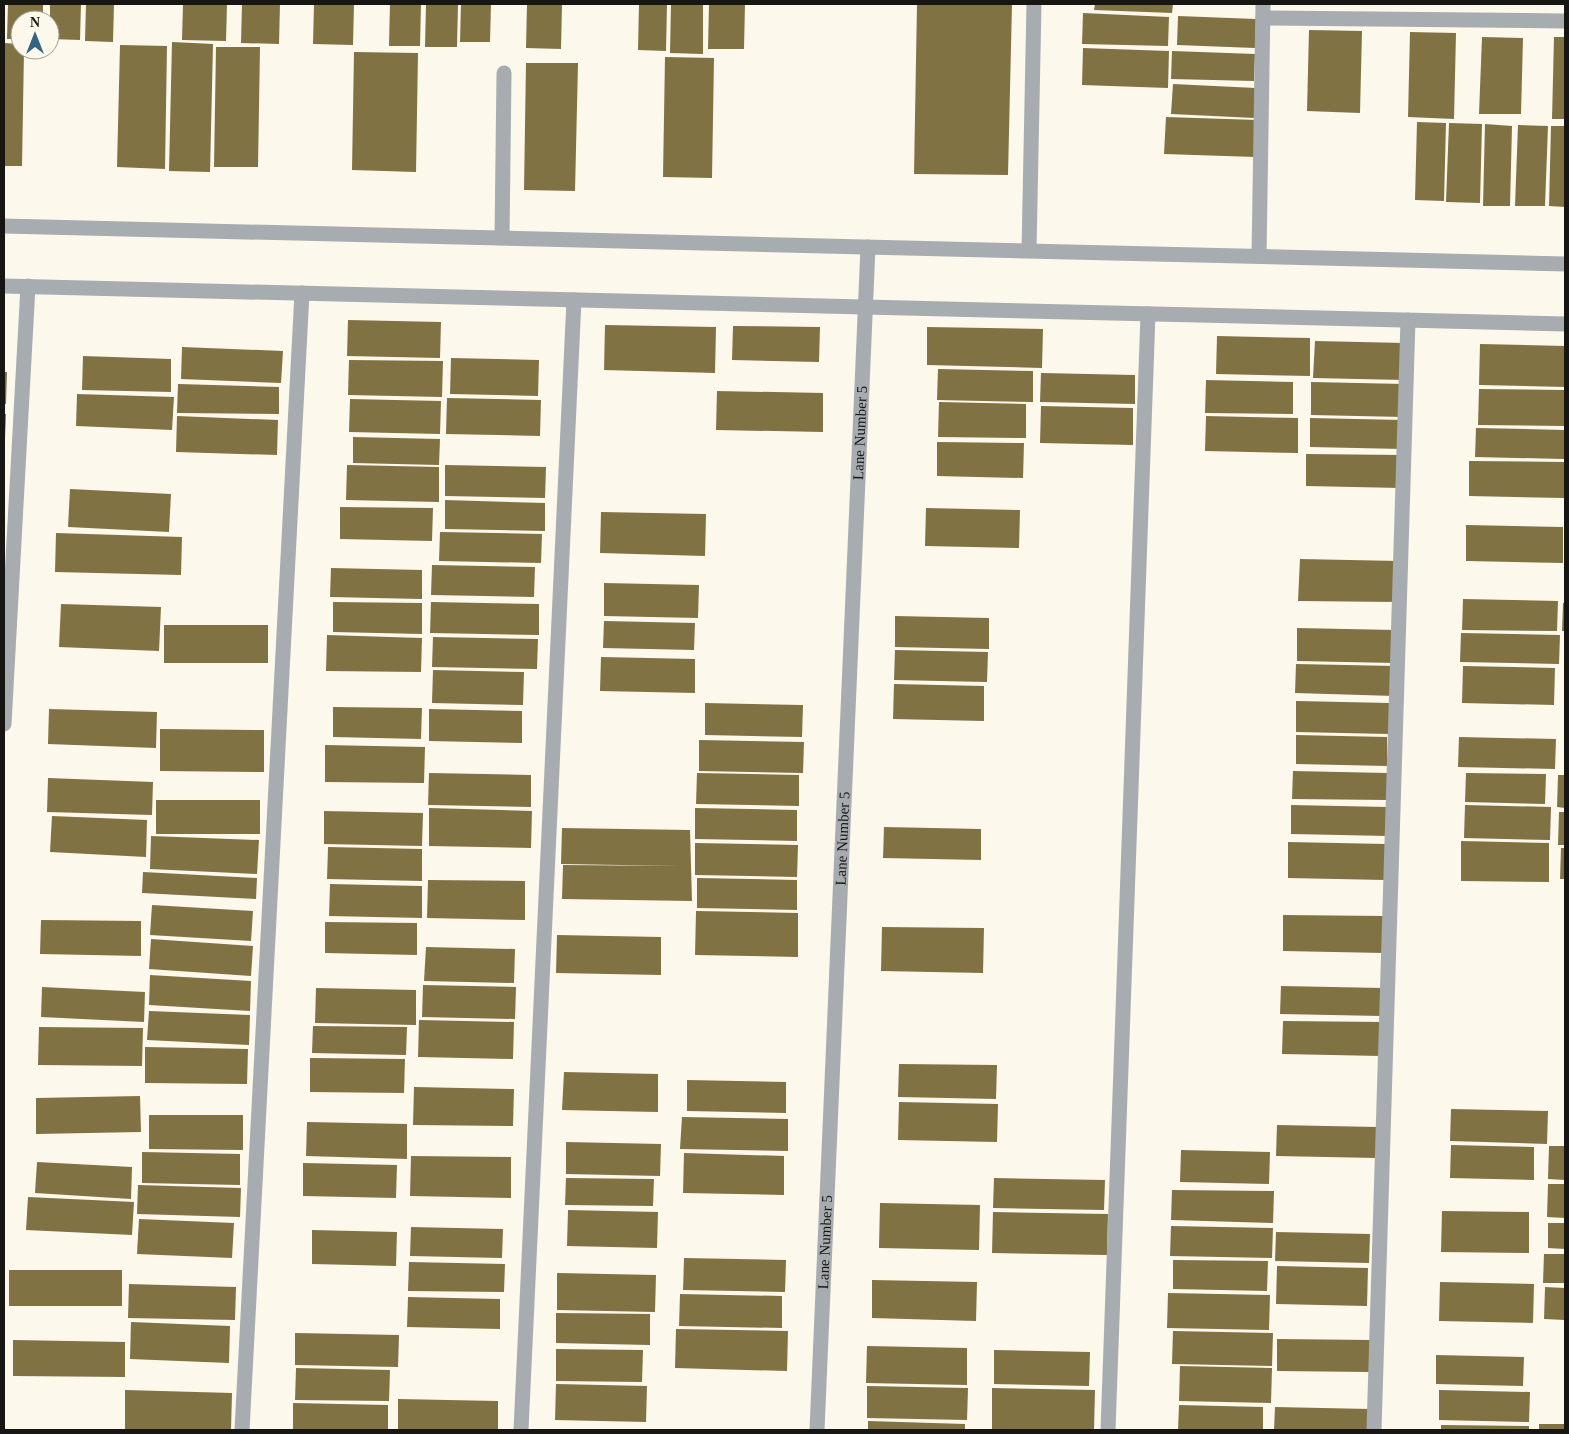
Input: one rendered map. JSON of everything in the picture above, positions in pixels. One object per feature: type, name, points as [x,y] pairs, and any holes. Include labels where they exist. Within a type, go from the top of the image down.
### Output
[{"type":"street","points":[[1029,250],[1034,4]]},
{"type":"street","points":[[1259,256],[1263,11],[1565,21]]},
{"type":"street","points":[[502,238],[504,73]]},
{"type":"street","points":[[4,226],[1565,264]]},
{"type":"street","name":"Lane Number 5","points":[[817,1430],[868,247]]},
{"type":"street","points":[[4,286],[1565,324]]},
{"type":"street","points":[[4,724],[28,286]]},
{"type":"street","points":[[242,1430],[302,293]]},
{"type":"street","points":[[521,1430],[574,300]]},
{"type":"street","points":[[1108,1430],[1148,314]]},
{"type":"street","points":[[1374,1430],[1408,320]]},
{"type":"building","points":[[8,4],[43,4],[43,10],[10,10],[10,39],[7,39]]},
{"type":"building","points":[[50,4],[81,4],[80,40],[60,39],[60,10],[50,10]]},
{"type":"building","points":[[86,4],[114,4],[113,42],[85,41]]},
{"type":"building","points":[[183,4],[227,4],[226,41],[182,40]]},
{"type":"building","points":[[242,4],[280,4],[279,44],[241,43]]},
{"type":"building","points":[[314,4],[354,4],[353,45],[313,44]]},
{"type":"building","points":[[390,4],[421,4],[420,46],[389,46]]},
{"type":"building","points":[[426,4],[458,4],[457,47],[425,47]]},
{"type":"building","points":[[461,4],[491,4],[490,42],[460,42]]},
{"type":"building","points":[[527,4],[562,4],[561,49],[526,48]]},
{"type":"building","points":[[639,4],[667,4],[666,51],[638,50]]},
{"type":"building","points":[[671,4],[703,4],[703,54],[670,53]]},
{"type":"building","points":[[709,4],[745,4],[744,49],[708,49]]},
{"type":"building","points":[[917,4],[1012,4],[1008,175],[914,174]]},
{"type":"building","points":[[1095,4],[1173,4],[1172,13],[1094,10]]},
{"type":"building","points":[[1083,13],[1169,17],[1168,46],[1082,44]]},
{"type":"building","points":[[1178,16],[1256,19],[1255,48],[1177,45]]},
{"type":"building","points":[[1309,30],[1362,31],[1360,113],[1307,111]]},
{"type":"building","points":[[1410,32],[1456,33],[1454,119],[1408,117]]},
{"type":"building","points":[[1482,37],[1523,38],[1521,114],[1479,114]]},
{"type":"building","points":[[1554,37],[1565,37],[1565,119],[1552,119]]},
{"type":"building","points":[[172,42],[213,44],[210,172],[169,171]]},
{"type":"building","points":[[4,43],[10,43],[10,60],[24,60],[22,166],[4,166]]},
{"type":"building","points":[[120,45],[167,46],[165,169],[117,167]]},
{"type":"building","points":[[216,47],[260,47],[258,167],[214,167]]},
{"type":"building","points":[[1083,48],[1169,51],[1168,88],[1082,85]]},
{"type":"building","points":[[1172,51],[1255,54],[1254,81],[1171,79]]},
{"type":"building","points":[[354,52],[418,53],[416,172],[352,170]]},
{"type":"building","points":[[665,57],[714,58],[712,178],[663,177]]},
{"type":"building","points":[[526,63],[578,63],[575,191],[524,190]]},
{"type":"building","points":[[1173,84],[1256,88],[1255,118],[1171,114]]},
{"type":"building","points":[[1166,117],[1257,120],[1256,157],[1164,154]]},
{"type":"building","points":[[1417,122],[1446,123],[1444,201],[1415,200]]},
{"type":"building","points":[[1449,123],[1482,124],[1480,203],[1446,202]]},
{"type":"building","points":[[1485,124],[1512,126],[1510,206],[1483,206]]},
{"type":"building","points":[[1518,125],[1548,126],[1545,206],[1515,206]]},
{"type":"building","points":[[1551,126],[1565,126],[1565,207],[1549,206]]},
{"type":"building","points":[[348,320],[441,322],[440,358],[347,356]]},
{"type":"building","points":[[605,325],[716,327],[715,373],[604,370]]},
{"type":"building","points":[[733,326],[820,327],[819,362],[732,360]]},
{"type":"building","points":[[927,327],[1043,329],[1042,368],[927,365]]},
{"type":"building","points":[[1217,336],[1310,338],[1310,376],[1216,374]]},
{"type":"building","points":[[1315,341],[1405,343],[1404,380],[1313,378]]},
{"type":"building","points":[[1480,344],[1565,346],[1565,387],[1479,385]]},
{"type":"building","points":[[182,347],[283,351],[281,383],[181,379]]},
{"type":"building","points":[[83,356],[171,359],[171,392],[82,390]]},
{"type":"building","points":[[451,358],[539,360],[538,396],[450,394]]},
{"type":"building","points":[[349,360],[443,361],[442,397],[348,395]]},
{"type":"building","points":[[938,369],[1033,371],[1033,402],[937,400]]},
{"type":"building","points":[[4,372],[7,372],[6,404],[4,404]]},
{"type":"building","points":[[1041,373],[1135,375],[1135,404],[1040,402]]},
{"type":"building","points":[[1206,380],[1293,382],[1293,414],[1205,413]]},
{"type":"building","points":[[1311,382],[1404,384],[1404,417],[1311,415]]},
{"type":"building","points":[[178,384],[279,387],[279,414],[177,413]]},
{"type":"building","points":[[1479,389],[1565,390],[1565,426],[1478,425]]},
{"type":"building","points":[[717,391],[823,393],[823,432],[716,430]]},
{"type":"building","points":[[77,394],[174,397],[172,430],[76,426]]},
{"type":"building","points":[[447,398],[541,400],[540,436],[446,434]]},
{"type":"building","points":[[350,399],[441,401],[440,434],[349,432]]},
{"type":"building","points":[[939,402],[1026,404],[1026,438],[938,437]]},
{"type":"building","points":[[1041,406],[1133,408],[1133,445],[1040,443]]},
{"type":"building","points":[[4,414],[6,414],[5,439],[4,439]]},
{"type":"building","points":[[177,416],[278,420],[277,455],[176,452]]},
{"type":"building","points":[[1206,416],[1298,418],[1298,453],[1205,451]]},
{"type":"building","points":[[1310,418],[1403,420],[1403,449],[1310,447]]},
{"type":"building","points":[[1476,428],[1565,430],[1564,459],[1475,457]]},
{"type":"building","points":[[353,437],[440,439],[439,465],[353,463]]},
{"type":"building","points":[[937,442],[1024,443],[1023,478],[937,476]]},
{"type":"building","points":[[1306,454],[1402,455],[1401,488],[1306,486]]},
{"type":"building","points":[[1469,461],[1565,462],[1564,498],[1469,496]]},
{"type":"building","points":[[347,465],[439,467],[439,502],[346,500]]},
{"type":"building","points":[[445,465],[546,467],[545,498],[445,496]]},
{"type":"building","points":[[70,489],[171,494],[169,532],[68,527]]},
{"type":"building","points":[[445,500],[545,503],[545,531],[445,529]]},
{"type":"building","points":[[340,507],[433,508],[432,541],[340,539]]},
{"type":"building","points":[[926,508],[1020,510],[1019,548],[925,546]]},
{"type":"building","points":[[601,512],[706,514],[705,556],[600,553]]},
{"type":"building","points":[[1466,525],[1563,527],[1563,563],[1466,561]]},
{"type":"building","points":[[440,532],[542,534],[541,563],[439,561]]},
{"type":"building","points":[[56,533],[182,537],[181,575],[55,572]]},
{"type":"building","points":[[1300,559],[1399,561],[1398,602],[1298,601]]},
{"type":"building","points":[[432,565],[535,567],[534,597],[431,595]]},
{"type":"building","points":[[331,568],[422,570],[422,599],[330,597]]},
{"type":"building","points":[[604,583],[699,585],[698,618],[604,616]]},
{"type":"building","points":[[1463,599],[1558,601],[1557,631],[1462,630]]},
{"type":"building","points":[[333,602],[422,603],[422,634],[333,632]]},
{"type":"building","points":[[431,602],[539,604],[539,635],[430,633]]},
{"type":"building","points":[[1563,603],[1565,603],[1565,631],[1562,631]]},
{"type":"building","points":[[61,604],[161,607],[159,651],[59,647]]},
{"type":"building","points":[[895,616],[989,618],[989,649],[895,647]]},
{"type":"building","points":[[604,621],[695,623],[694,650],[603,648]]},
{"type":"building","points":[[164,625],[268,625],[268,663],[164,663]]},
{"type":"building","points":[[1297,628],[1396,630],[1395,663],[1297,661]]},
{"type":"building","points":[[1461,633],[1560,635],[1559,664],[1460,662]]},
{"type":"building","points":[[327,635],[422,638],[421,672],[326,671]]},
{"type":"building","points":[[433,637],[538,639],[537,669],[432,667]]},
{"type":"building","points":[[895,650],[988,652],[987,682],[894,680]]},
{"type":"building","points":[[601,657],[695,659],[695,693],[600,691]]},
{"type":"building","points":[[1296,664],[1396,666],[1395,696],[1295,693]]},
{"type":"building","points":[[1463,666],[1555,668],[1554,705],[1462,703]]},
{"type":"building","points":[[433,670],[524,672],[523,705],[432,703]]},
{"type":"building","points":[[894,684],[984,686],[984,721],[893,719]]},
{"type":"building","points":[[1296,701],[1390,703],[1389,734],[1296,732]]},
{"type":"building","points":[[705,703],[803,705],[802,737],[705,735]]},
{"type":"building","points":[[333,707],[422,708],[421,739],[333,737]]},
{"type":"building","points":[[49,709],[157,712],[156,748],[48,744]]},
{"type":"building","points":[[429,709],[522,711],[522,743],[429,741]]},
{"type":"building","points":[[160,729],[264,730],[264,772],[160,771]]},
{"type":"building","points":[[1296,735],[1387,737],[1387,766],[1296,764]]},
{"type":"building","points":[[1459,737],[1556,739],[1555,769],[1458,767]]},
{"type":"building","points":[[699,740],[804,742],[803,773],[699,771]]},
{"type":"building","points":[[325,745],[425,747],[424,783],[325,782]]},
{"type":"building","points":[[1293,771],[1387,773],[1387,800],[1292,799]]},
{"type":"building","points":[[429,773],[531,775],[531,807],[428,805]]},
{"type":"building","points":[[697,773],[799,775],[799,806],[696,804]]},
{"type":"building","points":[[1466,773],[1546,774],[1545,804],[1465,802]]},
{"type":"building","points":[[1558,775],[1565,775],[1565,808],[1557,807]]},
{"type":"building","points":[[48,778],[153,782],[152,815],[47,812]]},
{"type":"building","points":[[156,800],[260,800],[260,834],[156,834]]},
{"type":"building","points":[[1291,805],[1388,807],[1388,836],[1291,834]]},
{"type":"building","points":[[1465,805],[1551,807],[1550,840],[1464,838]]},
{"type":"building","points":[[429,808],[532,811],[531,848],[429,846]]},
{"type":"building","points":[[695,808],[797,810],[797,841],[695,839]]},
{"type":"building","points":[[324,811],[423,813],[422,846],[324,844]]},
{"type":"building","points":[[1559,812],[1565,812],[1565,845],[1558,845]]},
{"type":"building","points":[[52,816],[147,820],[146,857],[50,852]]},
{"type":"building","points":[[884,827],[981,829],[981,860],[883,858]]},
{"type":"building","points":[[562,828],[690,830],[692,901],[562,899],[563,865],[680,866],[561,864]]},
{"type":"building","points":[[151,836],[259,840],[257,874],[150,869]]},
{"type":"building","points":[[1461,841],[1549,843],[1549,882],[1461,881]]},
{"type":"building","points":[[1288,842],[1386,844],[1385,880],[1288,878]]},
{"type":"building","points":[[695,843],[798,845],[797,877],[695,875]]},
{"type":"building","points":[[328,847],[422,849],[422,881],[327,879]]},
{"type":"building","points":[[1561,848],[1565,848],[1565,879],[1560,879]]},
{"type":"building","points":[[143,872],[257,878],[256,899],[142,893]]},
{"type":"building","points":[[697,878],[797,880],[797,910],[697,908]]},
{"type":"building","points":[[428,880],[525,881],[525,920],[427,918]]},
{"type":"building","points":[[330,884],[422,886],[422,918],[329,916]]},
{"type":"building","points":[[152,905],[253,911],[251,941],[150,935]]},
{"type":"building","points":[[696,911],[798,913],[798,957],[695,955]]},
{"type":"building","points":[[1283,915],[1385,916],[1384,953],[1283,951]]},
{"type":"building","points":[[41,920],[141,921],[141,956],[40,954]]},
{"type":"building","points":[[325,922],[417,923],[417,955],[325,953]]},
{"type":"building","points":[[882,927],[984,928],[983,973],[881,971]]},
{"type":"building","points":[[557,935],[661,937],[661,975],[556,973]]},
{"type":"building","points":[[151,939],[253,946],[251,976],[149,969]]},
{"type":"building","points":[[426,947],[515,949],[514,983],[424,981]]},
{"type":"building","points":[[150,975],[251,981],[250,1011],[149,1005]]},
{"type":"building","points":[[423,985],[516,987],[515,1019],[422,1017]]},
{"type":"building","points":[[1281,986],[1383,988],[1382,1016],[1280,1014]]},
{"type":"building","points":[[42,987],[145,992],[144,1022],[41,1017]]},
{"type":"building","points":[[316,988],[416,990],[416,1025],[315,1023]]},
{"type":"building","points":[[149,1011],[250,1015],[249,1045],[147,1040]]},
{"type":"building","points":[[419,1020],[514,1022],[513,1059],[418,1057]]},
{"type":"building","points":[[1283,1021],[1382,1022],[1381,1056],[1282,1054]]},
{"type":"building","points":[[313,1026],[407,1027],[406,1055],[312,1053]]},
{"type":"building","points":[[39,1027],[143,1028],[142,1066],[38,1065]]},
{"type":"building","points":[[145,1047],[248,1049],[247,1084],[145,1083]]},
{"type":"building","points":[[310,1058],[405,1059],[404,1093],[310,1092]]},
{"type":"building","points":[[899,1064],[997,1065],[996,1099],[898,1097]]},
{"type":"building","points":[[564,1072],[658,1074],[658,1112],[562,1110]]},
{"type":"building","points":[[687,1080],[786,1082],[786,1113],[687,1111]]},
{"type":"building","points":[[414,1087],[514,1089],[513,1126],[413,1125]]},
{"type":"building","points":[[140,1096],[141,1132],[36,1134],[36,1098]]},
{"type":"building","points":[[899,1102],[998,1104],[997,1142],[898,1140]]},
{"type":"building","points":[[1451,1109],[1548,1111],[1547,1144],[1450,1141]]},
{"type":"building","points":[[149,1115],[243,1115],[243,1150],[149,1149]]},
{"type":"building","points":[[682,1117],[788,1119],[788,1151],[680,1149]]},
{"type":"building","points":[[307,1122],[407,1124],[407,1159],[306,1156]]},
{"type":"building","points":[[1277,1125],[1377,1127],[1376,1158],[1276,1156]]},
{"type":"building","points":[[566,1142],[661,1144],[660,1176],[566,1174]]},
{"type":"building","points":[[1451,1145],[1534,1147],[1534,1180],[1450,1178]]},
{"type":"building","points":[[1549,1146],[1565,1146],[1565,1180],[1548,1179]]},
{"type":"building","points":[[1181,1150],[1270,1152],[1269,1184],[1180,1182]]},
{"type":"building","points":[[142,1152],[240,1154],[240,1185],[142,1183]]},
{"type":"building","points":[[684,1153],[784,1156],[784,1195],[683,1193]]},
{"type":"building","points":[[411,1156],[511,1157],[511,1198],[410,1196]]},
{"type":"building","points":[[37,1162],[132,1167],[131,1199],[35,1193]]},
{"type":"building","points":[[303,1163],[397,1165],[396,1198],[303,1196]]},
{"type":"building","points":[[566,1178],[654,1179],[653,1206],[565,1205]]},
{"type":"building","points":[[994,1178],[1105,1180],[1104,1210],[993,1208]]},
{"type":"building","points":[[1548,1184],[1565,1184],[1565,1218],[1547,1217]]},
{"type":"building","points":[[138,1185],[241,1188],[240,1217],[137,1214]]},
{"type":"building","points":[[1172,1190],[1274,1191],[1273,1223],[1171,1220]]},
{"type":"building","points":[[28,1197],[134,1202],[132,1235],[26,1230]]},
{"type":"building","points":[[880,1203],[980,1205],[979,1250],[879,1248]]},
{"type":"building","points":[[568,1210],[658,1212],[657,1248],[567,1246]]},
{"type":"building","points":[[1442,1211],[1529,1212],[1529,1253],[1441,1252]]},
{"type":"building","points":[[993,1212],[1108,1214],[1107,1255],[992,1253]]},
{"type":"building","points":[[139,1219],[234,1223],[232,1258],[137,1254]]},
{"type":"building","points":[[1548,1223],[1565,1223],[1565,1249],[1548,1248]]},
{"type":"building","points":[[1171,1226],[1273,1228],[1272,1258],[1170,1256]]},
{"type":"building","points":[[411,1227],[503,1229],[502,1258],[410,1256]]},
{"type":"building","points":[[312,1230],[397,1232],[396,1266],[312,1264]]},
{"type":"building","points":[[1276,1232],[1370,1234],[1369,1263],[1275,1261]]},
{"type":"building","points":[[1544,1254],[1565,1254],[1565,1283],[1543,1283]]},
{"type":"building","points":[[684,1258],[786,1260],[785,1292],[683,1290]]},
{"type":"building","points":[[1173,1260],[1268,1261],[1267,1291],[1173,1289]]},
{"type":"building","points":[[409,1262],[505,1264],[504,1292],[408,1291]]},
{"type":"building","points":[[1277,1266],[1368,1268],[1367,1306],[1276,1304]]},
{"type":"building","points":[[9,1270],[122,1270],[122,1306],[9,1306]]},
{"type":"building","points":[[557,1273],[656,1275],[655,1312],[557,1310]]},
{"type":"building","points":[[872,1280],[977,1282],[976,1321],[872,1318]]},
{"type":"building","points":[[1440,1282],[1534,1284],[1533,1323],[1439,1321]]},
{"type":"building","points":[[129,1284],[236,1287],[235,1320],[128,1318]]},
{"type":"building","points":[[1545,1287],[1565,1288],[1565,1320],[1544,1319]]},
{"type":"building","points":[[1168,1293],[1270,1295],[1269,1330],[1167,1328]]},
{"type":"building","points":[[680,1294],[782,1296],[782,1328],[679,1326]]},
{"type":"building","points":[[408,1297],[500,1299],[500,1329],[407,1327]]},
{"type":"building","points":[[556,1313],[650,1314],[650,1345],[556,1343]]},
{"type":"building","points":[[131,1322],[230,1326],[229,1363],[130,1359]]},
{"type":"building","points":[[676,1329],[788,1331],[787,1371],[675,1368]]},
{"type":"building","points":[[1173,1331],[1273,1333],[1272,1366],[1172,1364]]},
{"type":"building","points":[[295,1333],[399,1335],[398,1367],[295,1365]]},
{"type":"building","points":[[1277,1339],[1371,1340],[1370,1372],[1277,1371]]},
{"type":"building","points":[[13,1340],[125,1342],[125,1377],[13,1376]]},
{"type":"building","points":[[867,1346],[967,1348],[967,1385],[866,1383]]},
{"type":"building","points":[[556,1349],[643,1350],[642,1382],[556,1381]]},
{"type":"building","points":[[994,1350],[1090,1352],[1089,1386],[994,1384]]},
{"type":"building","points":[[1436,1355],[1524,1357],[1523,1386],[1436,1384]]},
{"type":"building","points":[[1180,1366],[1272,1368],[1271,1403],[1179,1401]]},
{"type":"building","points":[[296,1368],[390,1370],[389,1401],[295,1400]]},
{"type":"building","points":[[556,1384],[647,1386],[646,1422],[555,1420]]},
{"type":"building","points":[[867,1386],[968,1388],[967,1420],[867,1418]]},
{"type":"building","points":[[992,1388],[1095,1390],[1094,1430],[992,1430]]},
{"type":"building","points":[[125,1390],[232,1393],[231,1430],[125,1430]]},
{"type":"building","points":[[1439,1390],[1530,1392],[1529,1422],[1439,1420]]},
{"type":"building","points":[[398,1399],[498,1401],[498,1430],[398,1429]]},
{"type":"building","points":[[293,1403],[388,1405],[388,1430],[293,1430]]},
{"type":"building","points":[[1179,1405],[1263,1407],[1263,1430],[1178,1430]]},
{"type":"building","points":[[1275,1407],[1370,1409],[1369,1430],[1274,1430]]},
{"type":"building","points":[[868,1421],[965,1424],[965,1430],[868,1430]]},
{"type":"building","points":[[1539,1424],[1565,1424],[1565,1430],[1539,1430]]},
{"type":"building","points":[[1441,1425],[1529,1426],[1529,1430],[1441,1430]]}]
